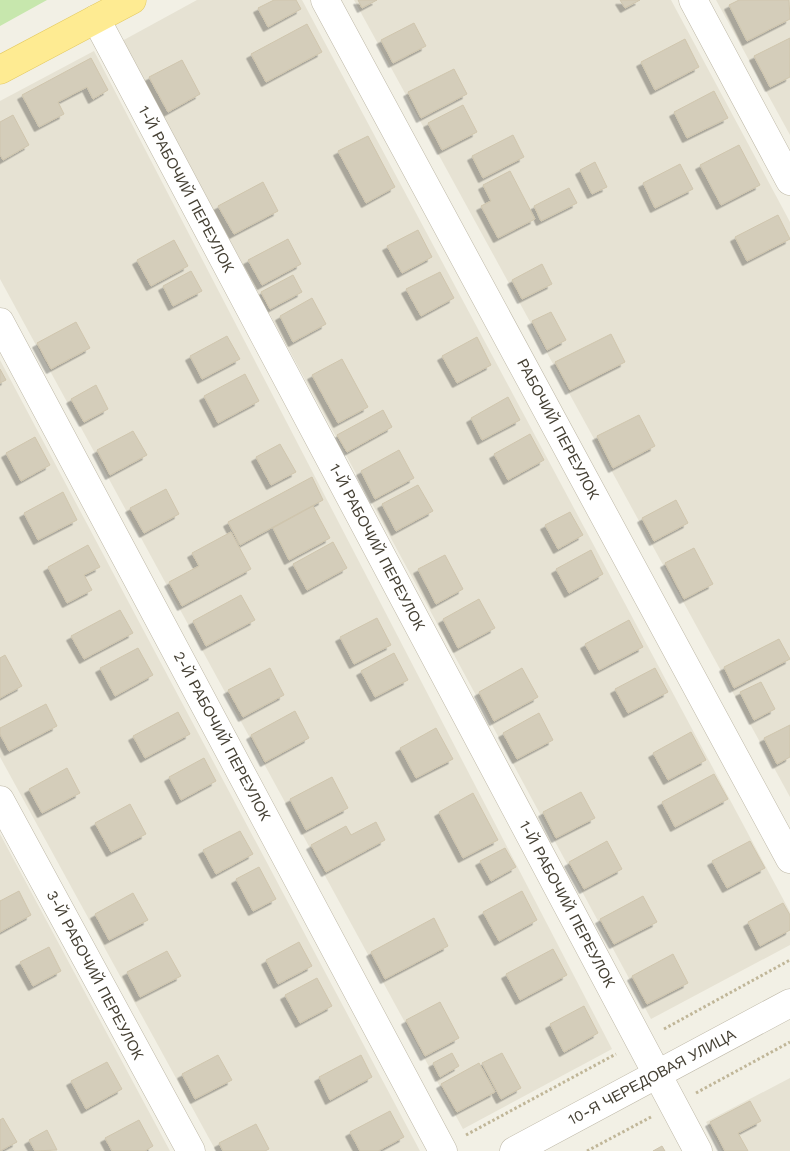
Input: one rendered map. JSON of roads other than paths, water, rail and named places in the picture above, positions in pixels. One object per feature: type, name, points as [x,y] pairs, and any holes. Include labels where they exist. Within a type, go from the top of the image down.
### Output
[{"type":"main road","points":[[0,70],[132,0]]},
{"type":"street","name":"РАБОЧИЙ ПЕРЕУЛОК","points":[[325,0],[790,859]]},
{"type":"street","points":[[693,0],[790,180]]},
{"type":"street","name":"1-Й РАБОЧИЙ ПЕРЕУЛОК","points":[[96,19],[698,1151]]},
{"type":"street","name":"2-Й РАБОЧИЙ ПЕРЕУЛОК","points":[[0,322],[443,1150]]},
{"type":"street","name":"3-Й РАБОЧИЙ ПЕРЕУЛОК","points":[[0,800],[191,1151]]},
{"type":"street","name":"10-Я ЧЕРЕДОВАЯ УЛИЦА","points":[[514,1151],[790,1003]]}]
